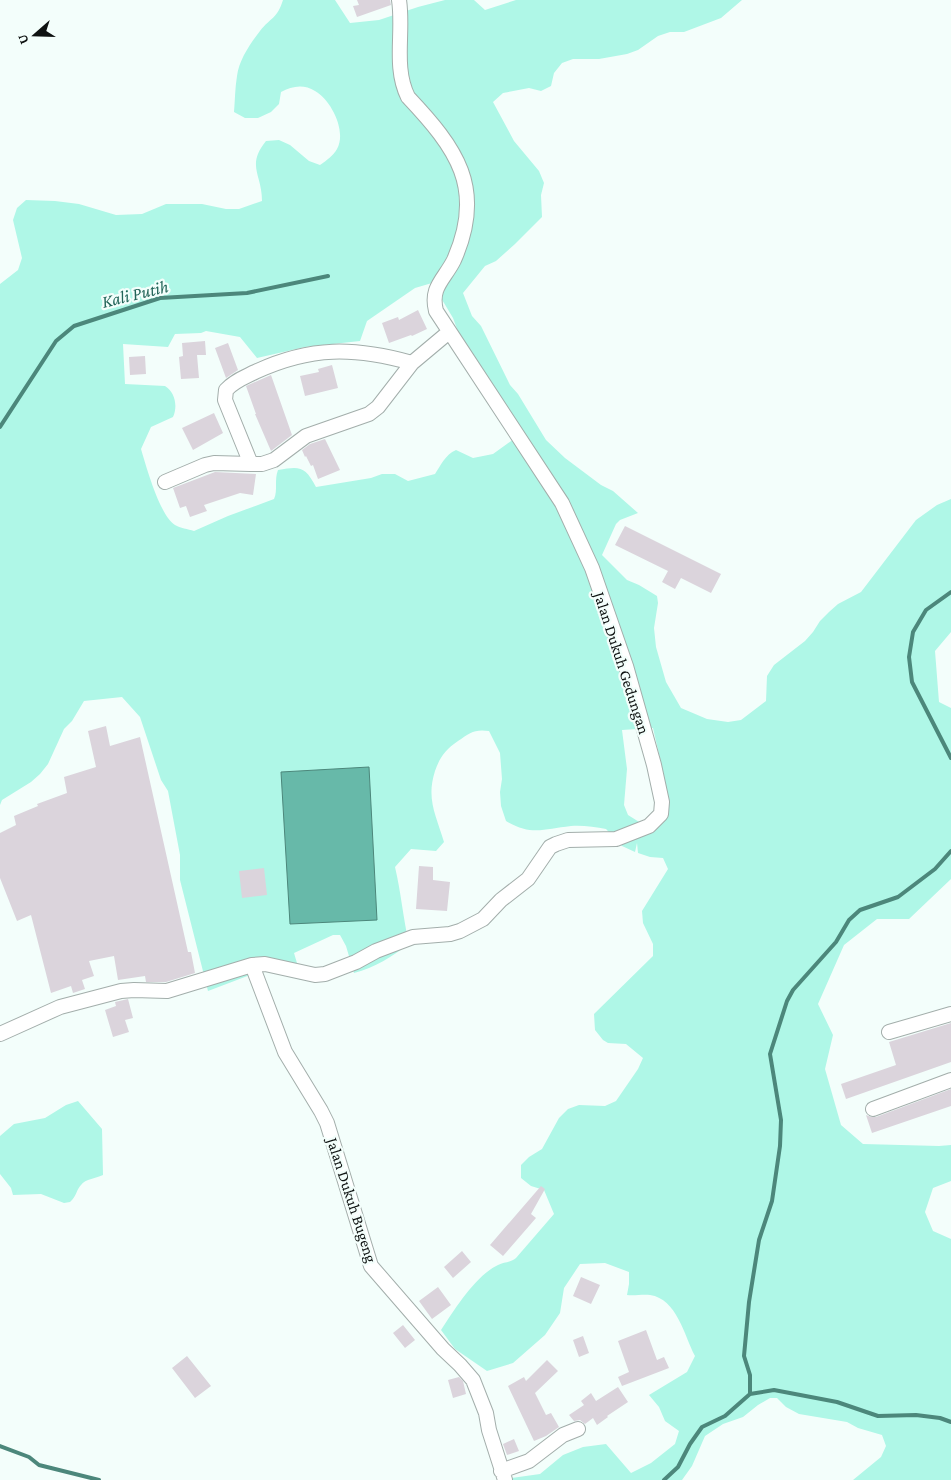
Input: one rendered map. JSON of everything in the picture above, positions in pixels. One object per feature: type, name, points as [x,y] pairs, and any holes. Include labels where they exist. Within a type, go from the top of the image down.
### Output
[{"type":"street","name":"Jalan Dukuh Gedungan","points":[[252,965],[265,964],[315,975],[325,974],[356,962],[376,951],[414,937],[450,934],[469,927],[483,919],[501,900],[528,879],[550,847],[568,840],[616,838],[649,826],[661,814],[662,802],[654,765],[626,666],[592,568],[562,504],[436,312],[434,299],[437,288],[453,260],[462,236],[467,209],[466,187],[460,165],[447,142],[408,97],[405,90],[400,54],[399,0]]},
{"type":"street","points":[[165,482],[214,463],[262,464],[274,460],[306,436],[369,414],[378,407],[412,363],[449,332]]},
{"type":"street","points":[[251,464],[225,400],[226,390],[238,380],[284,360],[312,352],[344,351],[388,357],[412,363]]},
{"type":"street","points":[[0,1034],[60,1007],[121,991],[167,991],[252,965]]},
{"type":"street","name":"Jalan Dukuh Bugeng","points":[[252,965],[285,1052],[322,1111],[327,1123],[371,1266],[442,1349],[473,1380],[486,1413],[489,1430],[503,1475],[529,1461],[563,1435],[578,1429]]},
{"type":"street","points":[[889,1032],[951,1014]]},
{"type":"street","points":[[873,1109],[951,1080]]},
{"type":"shaded area","points":[[283,0],[335,0],[350,23],[379,20],[445,0],[474,0],[485,10],[516,0],[742,0],[721,18],[684,32],[670,32],[658,36],[638,50],[627,54],[599,59],[573,59],[562,63],[554,73],[551,86],[541,91],[529,88],[503,93],[493,102],[514,141],[539,171],[544,183],[541,195],[542,217],[496,261],[485,266],[463,293],[472,316],[481,326],[510,385],[518,394],[546,440],[565,458],[601,485],[613,491],[638,513],[620,520],[616,524],[602,555],[627,580],[657,596],[658,603],[654,628],[656,647],[666,682],[681,708],[707,719],[728,722],[741,720],[766,701],[767,676],[774,665],[805,641],[820,621],[838,604],[861,592],[916,520],[937,505],[951,499],[951,632],[935,651],[939,702],[951,708],[951,879],[909,919],[877,919],[844,945],[818,1004],[833,1035],[825,1069],[841,1125],[863,1144],[951,1145],[951,1181],[933,1188],[925,1212],[933,1231],[951,1239],[951,1480],[853,1480],[881,1457],[886,1446],[882,1435],[858,1428],[847,1422],[799,1414],[786,1407],[777,1398],[770,1398],[743,1417],[723,1424],[705,1436],[692,1466],[682,1480],[497,1480],[540,1474],[563,1455],[583,1447],[606,1444],[631,1473],[651,1463],[675,1444],[679,1431],[665,1421],[659,1407],[649,1395],[687,1372],[695,1356],[679,1319],[667,1303],[650,1295],[627,1295],[629,1272],[605,1263],[580,1264],[564,1288],[560,1313],[545,1335],[513,1363],[487,1371],[455,1349],[441,1330],[466,1294],[481,1277],[498,1265],[516,1258],[554,1214],[544,1190],[531,1186],[521,1178],[521,1165],[529,1157],[542,1149],[559,1118],[568,1109],[579,1105],[605,1106],[616,1101],[638,1069],[643,1058],[626,1044],[608,1043],[603,1040],[595,1030],[594,1014],[653,956],[653,944],[643,923],[642,911],[668,869],[663,858],[650,857],[638,853],[637,843],[635,852],[622,846],[606,829],[575,826],[530,830],[515,826],[506,821],[501,806],[500,792],[502,779],[500,753],[489,731],[476,731],[453,744],[446,751],[437,766],[431,790],[435,815],[444,842],[436,851],[411,849],[395,867],[409,944],[376,965],[354,973],[346,946],[340,935],[333,935],[294,953],[302,980],[263,970],[208,991],[180,880],[180,855],[168,791],[161,780],[140,717],[122,697],[84,701],[72,721],[64,729],[48,764],[40,774],[31,782],[2,800],[0,805],[0,284],[18,270],[22,258],[13,220],[17,208],[26,200],[79,204],[116,215],[142,214],[166,204],[202,204],[226,209],[239,209],[262,201],[256,164],[260,150],[266,141],[279,140],[290,145],[309,161],[320,165],[327,160],[332,156],[340,142],[339,125],[327,101],[315,91],[307,87],[289,88],[281,92],[279,104],[271,112],[258,118],[245,118],[234,112],[238,70],[243,58],[256,36],[281,6]],"holes":[[[432,283],[453,318],[480,392],[491,402],[514,439],[493,454],[473,458],[456,450],[446,457],[435,474],[408,481],[395,474],[382,474],[371,478],[316,487],[309,475],[301,469],[278,470],[274,499],[194,531],[177,526],[169,520],[154,490],[141,449],[151,427],[173,417],[175,413],[175,400],[165,386],[125,384],[123,344],[168,347],[175,334],[201,333],[206,331],[240,337],[257,358],[305,347],[360,341],[367,321],[415,288]],[[653,728],[664,776],[667,800],[652,830],[628,815],[624,805],[627,769],[622,730]]]},
{"type":"shaded area","points":[[369,767],[377,920],[290,924],[281,772]]},
{"type":"shaded area","points":[[78,1101],[102,1129],[103,1175],[83,1183],[70,1202],[64,1203],[41,1194],[13,1195],[11,1188],[0,1174],[0,1136],[14,1124],[45,1118],[66,1105]]},
{"type":"building","points":[[357,0],[390,0],[391,5],[357,17],[353,6],[359,5]]},
{"type":"building","points":[[418,310],[427,329],[389,343],[382,323],[398,317],[399,320]]},
{"type":"building","points":[[205,341],[206,355],[197,355],[199,378],[181,379],[179,357],[183,356],[182,343]]},
{"type":"building","points":[[228,343],[238,370],[226,378],[215,348]]},
{"type":"building","points":[[145,356],[146,374],[130,375],[129,357]]},
{"type":"building","points":[[332,365],[338,388],[305,396],[300,376],[319,372],[318,369]]},
{"type":"building","points":[[271,375],[292,435],[271,451],[255,414],[246,386]]},
{"type":"building","points":[[214,413],[223,433],[193,450],[182,428]]},
{"type":"building","points":[[325,439],[340,470],[318,479],[313,465],[311,466],[302,450],[310,444]]},
{"type":"building","points":[[215,472],[256,474],[253,495],[240,493],[204,505],[207,511],[190,517],[186,506],[180,508],[173,488]]},
{"type":"building","points":[[625,526],[721,574],[711,593],[681,578],[675,589],[662,582],[668,571],[615,545]]},
{"type":"building","points":[[106,726],[110,746],[140,737],[188,952],[191,952],[195,973],[166,982],[146,982],[145,976],[118,980],[114,956],[89,961],[94,976],[82,980],[85,989],[73,993],[71,986],[51,993],[31,915],[17,921],[0,878],[0,833],[16,825],[14,816],[38,806],[37,804],[67,793],[64,777],[96,767],[88,731]]},
{"type":"building","points":[[419,866],[433,867],[433,880],[450,882],[447,911],[416,909]]},
{"type":"building","points":[[264,868],[267,895],[242,898],[239,871]]},
{"type":"building","points":[[128,999],[133,1018],[125,1020],[129,1032],[113,1037],[105,1010],[116,1006],[115,1002]]},
{"type":"building","points":[[951,1023],[951,1062],[846,1099],[841,1084],[896,1065],[889,1042]]},
{"type":"building","points":[[951,1089],[951,1106],[872,1133],[866,1115],[876,1117]]},
{"type":"building","points":[[541,1186],[545,1189],[531,1214],[536,1218],[503,1256],[490,1245]]},
{"type":"building","points":[[462,1251],[471,1262],[453,1278],[444,1267]]},
{"type":"building","points":[[581,1277],[600,1285],[591,1304],[573,1296]]},
{"type":"building","points":[[438,1287],[451,1305],[432,1319],[419,1301]]},
{"type":"building","points":[[403,1325],[415,1340],[405,1348],[393,1333]]},
{"type":"building","points":[[646,1330],[657,1360],[664,1357],[669,1368],[622,1386],[618,1377],[629,1372],[618,1341]]},
{"type":"building","points":[[583,1336],[589,1353],[579,1357],[573,1340]]},
{"type":"building","points":[[187,1356],[211,1386],[195,1398],[172,1368]]},
{"type":"building","points":[[547,1360],[558,1371],[535,1393],[546,1415],[551,1413],[559,1427],[546,1436],[534,1441],[508,1386],[524,1377],[526,1381]]},
{"type":"building","points":[[459,1377],[463,1381],[466,1394],[453,1398],[448,1380]]},
{"type":"building","points":[[618,1387],[628,1402],[597,1425],[593,1418],[585,1424],[580,1420],[574,1421],[569,1415],[584,1405],[581,1401],[591,1393],[596,1401]]},
{"type":"building","points":[[514,1439],[519,1451],[507,1455],[503,1444]]},
{"type":"waterway","name":"Kali Putih","points":[[0,427],[56,341],[74,326],[160,298],[247,293],[328,276]]},
{"type":"waterway","points":[[951,592],[926,610],[913,632],[909,657],[912,682],[951,758]]},
{"type":"waterway","points":[[750,1394],[750,1375],[744,1356],[749,1302],[759,1240],[772,1201],[780,1146],[781,1120],[770,1054],[787,1001],[793,990],[836,942],[849,920],[860,910],[898,897],[935,869],[951,851]]},
{"type":"waterway","points":[[750,1394],[774,1390],[837,1402],[878,1416],[916,1415],[940,1418],[951,1422]]},
{"type":"waterway","points":[[664,1480],[678,1467],[690,1444],[702,1427],[725,1416],[750,1394]]},
{"type":"waterway","points":[[0,1446],[29,1457],[39,1465],[99,1480]]}]
